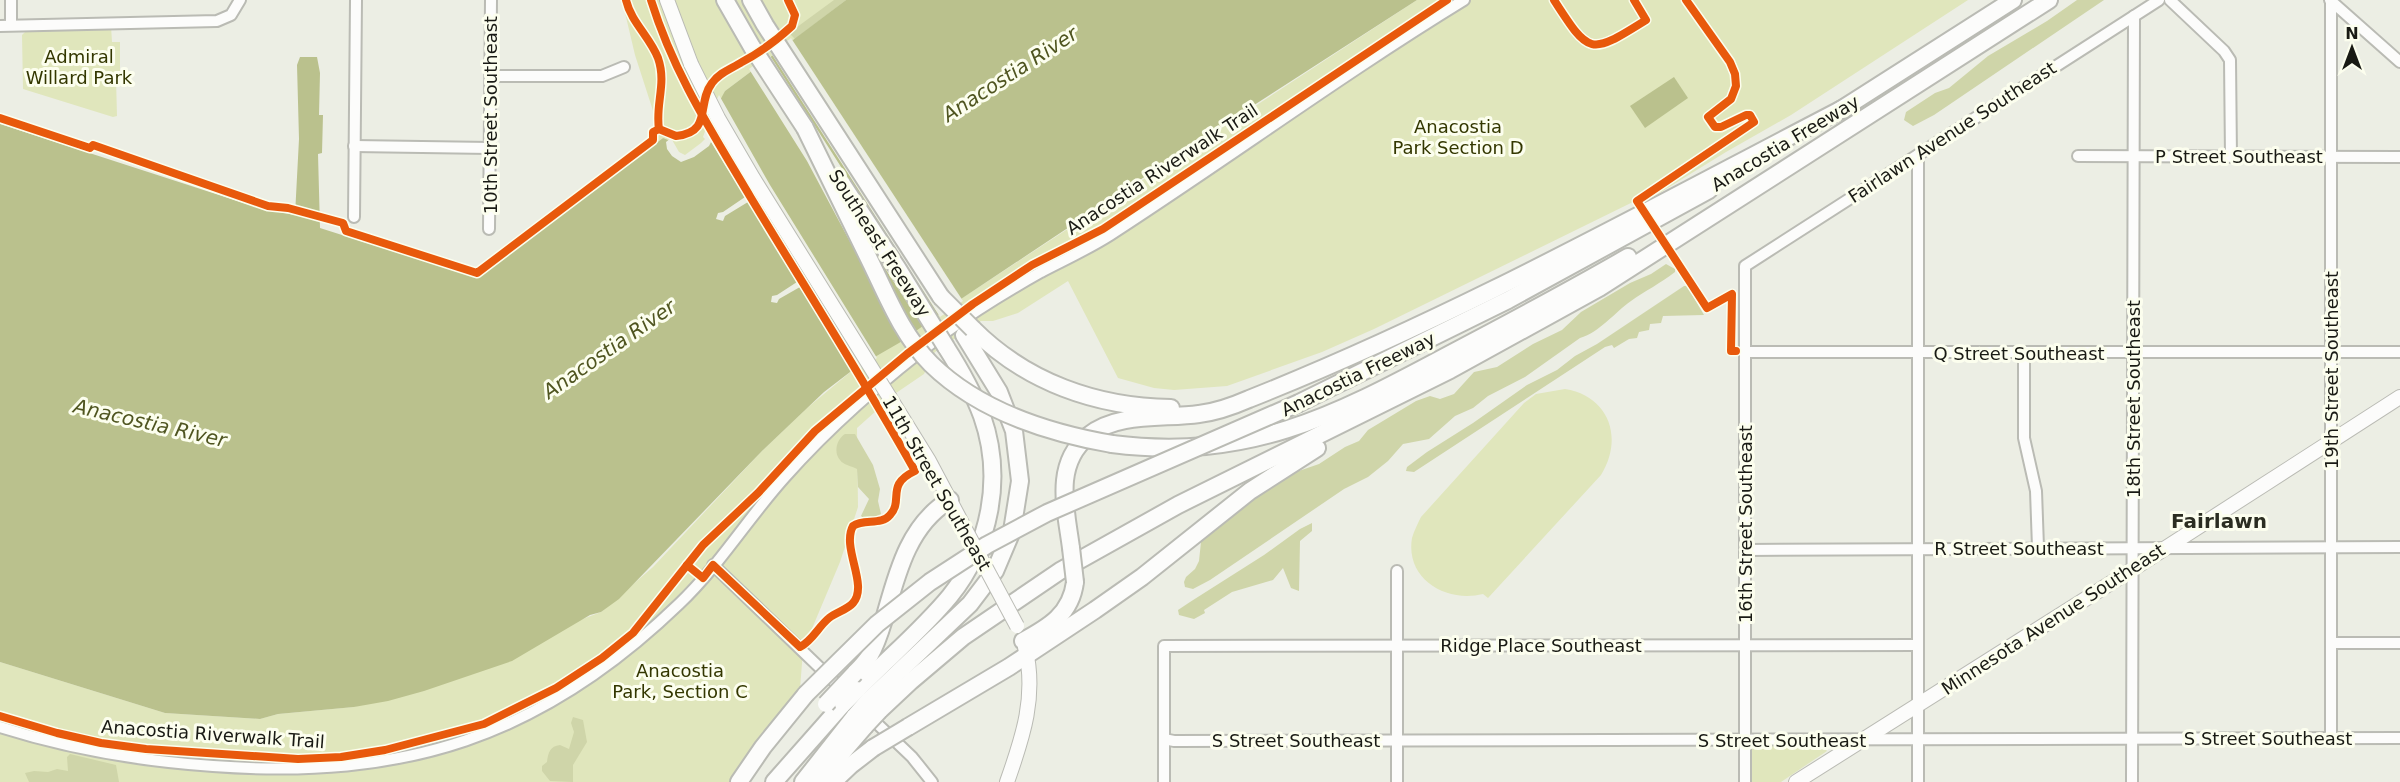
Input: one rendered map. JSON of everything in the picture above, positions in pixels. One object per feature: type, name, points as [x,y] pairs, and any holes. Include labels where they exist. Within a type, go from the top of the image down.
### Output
[{"type":"highway","name":"Southeast Freeway","points":[[725,0],[752,47],[898,268],[946,347],[975,399],[989,438],[992,488],[985,529],[974,560],[951,595],[865,694]]},
{"type":"highway","name":"Southeast Freeway","points":[[751,0],[941,297],[969,332]]},
{"type":"highway","name":"Anacostia Freeway","points":[[739,782],[768,740],[806,694],[877,624],[930,582],[987,545],[1047,513],[1299,403],[1446,332],[1571,267],[1718,185],[1848,106],[2013,0]]},
{"type":"highway","name":"Anacostia Freeway","points":[[817,782],[847,712],[865,694],[956,642],[1004,607],[1060,571],[1168,510],[1420,386],[1599,288],[2049,0]]},
{"type":"highway","points":[[833,782],[873,748],[908,727],[1022,640],[1050,626],[1061,615],[1071,600],[1075,582],[1064,495],[1065,476],[1072,454],[1087,437],[1111,423],[1212,412],[1274,389],[1377,344],[1519,276],[1848,106]]},
{"type":"highway","points":[[805,128],[897,317],[910,339],[931,364],[964,390],[1008,413],[1063,433],[1112,444],[1170,448],[1214,445],[1266,436],[1321,418],[1525,315],[1789,168]]},
{"type":"highway","points":[[969,332],[1032,374],[1070,391],[1110,402],[1160,408],[1202,407],[1242,399],[1274,389]]},
{"type":"highway","points":[[774,782],[865,694],[970,604],[995,572],[1012,531],[1020,481],[1014,431],[999,392],[969,332]]},
{"type":"highway","points":[[1022,640],[1112,599],[1250,491],[1420,386]]},
{"type":"highway","points":[[865,694],[870,656],[904,557],[913,537],[935,511],[950,500]]},
{"type":"highway","points":[[803,782],[847,712]]},
{"type":"main road","name":"11th Street Southeast","points":[[667,0],[691,64],[714,111],[950,500],[1022,640],[1030,681],[1028,712],[1022,739],[1007,782]]},
{"type":"main road","name":"Minnesota Avenue Southeast","points":[[1796,782],[2400,397]]},
{"type":"street","points":[[11,0],[5,25],[217,21],[231,15],[240,0]]},
{"type":"street","points":[[354,217],[356,0]]},
{"type":"street","name":"10th Street Southeast","points":[[489,229],[491,0]]},
{"type":"street","points":[[0,727],[104,753],[176,764],[245,769],[329,769],[412,756],[446,747],[494,730],[539,709],[574,689],[635,645],[683,601],[755,511],[813,446],[948,331],[1019,285],[1108,237],[1464,0]]},
{"type":"street","name":"Fairlawn Avenue Southeast","points":[[1745,266],[2159,0]]},
{"type":"street","points":[[2170,0],[2224,51],[2230,60],[2231,156]]},
{"type":"street","points":[[2330,1],[2400,62]]},
{"type":"street","name":"19th Street Southeast","points":[[2330,1],[2331,738]]},
{"type":"street","name":"18th Street Southeast","points":[[2132,782],[2134,16]]},
{"type":"street","points":[[491,76],[602,76],[624,67]]},
{"type":"street","points":[[354,146],[490,148]]},
{"type":"street","points":[[1918,155],[1918,782]]},
{"type":"street","name":"P Street Southeast","points":[[2078,156],[2400,157]]},
{"type":"street","name":"16th Street Southeast","points":[[1745,266],[1745,782]]},
{"type":"street","name":"Q Street Southeast","points":[[1745,352],[2400,352]]},
{"type":"street","points":[[2024,353],[2024,438],[2036,490],[2038,548]]},
{"type":"street","name":"R Street Southeast","points":[[1746,550],[2400,547]]},
{"type":"street","points":[[713,565],[903,748],[932,782]]},
{"type":"street","points":[[1397,571],[1397,782]]},
{"type":"street","points":[[2331,643],[2400,643]]},
{"type":"street","name":"Ridge Place Southeast","points":[[1164,739],[1164,646],[1918,645]]},
{"type":"street","name":"S Street Southeast","points":[[1164,739],[2400,738]]},
{"type":"street","points":[[1164,739],[1164,782]]},
{"type":"green space","points":[[622,0],[846,0],[725,91],[704,145],[685,158],[663,138],[658,142],[656,120],[635,55]]},
{"type":"green space","points":[[1417,0],[1968,0],[1791,115],[1640,205],[1637,200],[1374,329],[1322,352],[1227,386],[1174,390],[1154,388],[1118,378],[1068,281],[1018,313],[993,321],[981,321],[935,352],[924,374],[874,408],[876,411],[857,428],[858,507],[840,562],[803,650],[800,689],[769,727],[731,782],[0,782],[0,662],[165,713],[260,719],[278,714],[354,707],[601,612],[653,567],[762,451],[806,409],[854,369]]},
{"type":"green space","name":"Admiral Willard Park","points":[[111,26],[112,42],[120,42],[120,78],[116,78],[117,116],[113,117],[23,89],[22,35],[25,32]]},
{"type":"green space","points":[[1565,389],[1580,393],[1592,400],[1602,410],[1608,421],[1611,447],[1608,461],[1601,475],[1488,598],[1483,594],[1456,595],[1431,585],[1415,566],[1412,553],[1412,538],[1421,517],[1524,403],[1536,394]]},
{"type":"green space","points":[[1754,746],[1823,746],[1827,751],[1781,782],[1751,782],[1751,751]]},
{"type":"shaded area","points":[[834,0],[846,0],[795,39],[789,33]]},
{"type":"shaded area","points":[[2077,0],[2104,0],[1934,115],[1913,126],[1904,120],[1906,112],[1935,93],[1949,88],[1988,56]]},
{"type":"shaded area","points":[[1666,264],[1675,269],[1675,272],[1631,301],[1594,331],[1580,338],[1525,377],[1455,416],[1429,439],[1403,444],[1388,461],[1368,477],[1344,489],[1210,580],[1193,589],[1185,587],[1186,577],[1195,569],[1199,561],[1201,542],[1223,519],[1290,474],[1319,464],[1359,441],[1368,430],[1416,401],[1430,396],[1440,399],[1454,394],[1474,372],[1497,367],[1533,344],[1562,330],[1581,312]]},
{"type":"shaded area","points":[[1687,286],[1704,315],[1663,316],[1661,323],[1650,324],[1649,330],[1639,332],[1637,338],[1629,339],[1614,348],[1612,345],[1605,347],[1414,472],[1406,471],[1407,467],[1427,452],[1527,385],[1557,370]]},
{"type":"shaded area","points":[[845,434],[855,434],[873,465],[880,489],[878,501],[881,514],[867,521],[861,516],[869,499],[858,487],[857,469],[841,462],[836,450],[838,442]]},
{"type":"shaded area","points":[[1312,523],[1312,531],[1300,541],[1299,591],[1291,588],[1283,568],[1273,580],[1232,592],[1194,619],[1179,615],[1178,610]]},
{"type":"shaded area","points":[[573,717],[583,720],[587,742],[573,765],[573,782],[550,781],[542,771],[542,766],[547,762],[552,748],[560,745],[569,749],[574,732],[571,723]]},
{"type":"shaded area","points":[[70,754],[116,765],[119,782],[29,782],[25,773],[48,772],[57,769],[68,771],[67,757]]},
{"type":"water","name":"Anacostia River","points":[[846,0],[1417,0],[1203,138],[961,299],[899,343],[854,369],[824,392],[762,451],[619,599],[601,612],[590,615],[512,661],[388,701],[354,707],[278,714],[260,719],[165,713],[0,662],[0,124],[262,209],[295,215],[299,139],[297,65],[300,57],[317,57],[320,73],[319,115],[323,115],[322,153],[318,154],[320,228],[477,278],[663,138],[668,140],[677,154],[685,158],[704,145],[717,106],[725,91]]},
{"type":"water","points":[[1674,77],[1688,98],[1645,128],[1630,106]]},
{"type":"pier","points":[[791,38],[963,301],[940,317],[771,53]]},
{"type":"pier","points":[[769,54],[938,319],[924,329],[874,251],[899,303],[918,333],[904,343],[807,161],[749,69]]},
{"type":"pier","points":[[719,95],[770,185],[877,358],[853,373],[800,287],[779,299],[777,303],[771,302],[772,296],[797,282],[748,202],[725,216],[723,221],[716,219],[718,213],[745,197],[711,142],[694,157],[681,162],[667,149],[666,142],[671,138],[679,152],[685,155],[705,139],[703,137]]},
{"type":"cycle path","points":[[626,0],[628,8],[658,58],[661,77],[659,129],[676,136],[695,129],[702,116],[707,91],[715,79],[762,50],[792,26],[795,15],[788,0]]},
{"type":"cycle path","points":[[651,0],[682,78],[708,126],[915,471],[900,482],[896,504],[890,515],[882,520],[862,522],[853,526],[850,545],[857,577],[857,595],[851,605],[829,618],[800,647],[713,565],[703,578],[687,565]]},
{"type":"cycle path","name":"Anacostia Riverwalk Trail","points":[[0,716],[101,743],[146,749],[298,759],[341,757],[385,750],[484,724],[556,688],[602,658],[633,633],[703,545],[758,493],[815,431],[907,354],[973,304],[1032,265],[1103,229],[1447,0]]},
{"type":"cycle path","points":[[1554,0],[1576,32],[1592,44],[1602,44],[1613,40],[1646,20],[1634,0]]},
{"type":"cycle path","points":[[1686,0],[1730,62],[1735,74],[1736,86],[1731,99],[1708,117],[1715,127],[1721,127],[1746,115],[1750,115],[1754,122],[1637,201],[1707,308],[1732,294],[1731,351],[1736,351]]},
{"type":"cycle path","points":[[0,118],[90,148],[93,145],[268,206],[288,208],[343,223],[346,231],[477,273],[653,140],[653,132],[659,129]]},
{"type":"district","name":"Fairlawn","points":[[2219,521]]},
{"type":"park label","name":"Anacostia Park Section D","points":[[1458,136]]},
{"type":"park label","name":"Anacostia Park, Section C","points":[[680,680]]}]
